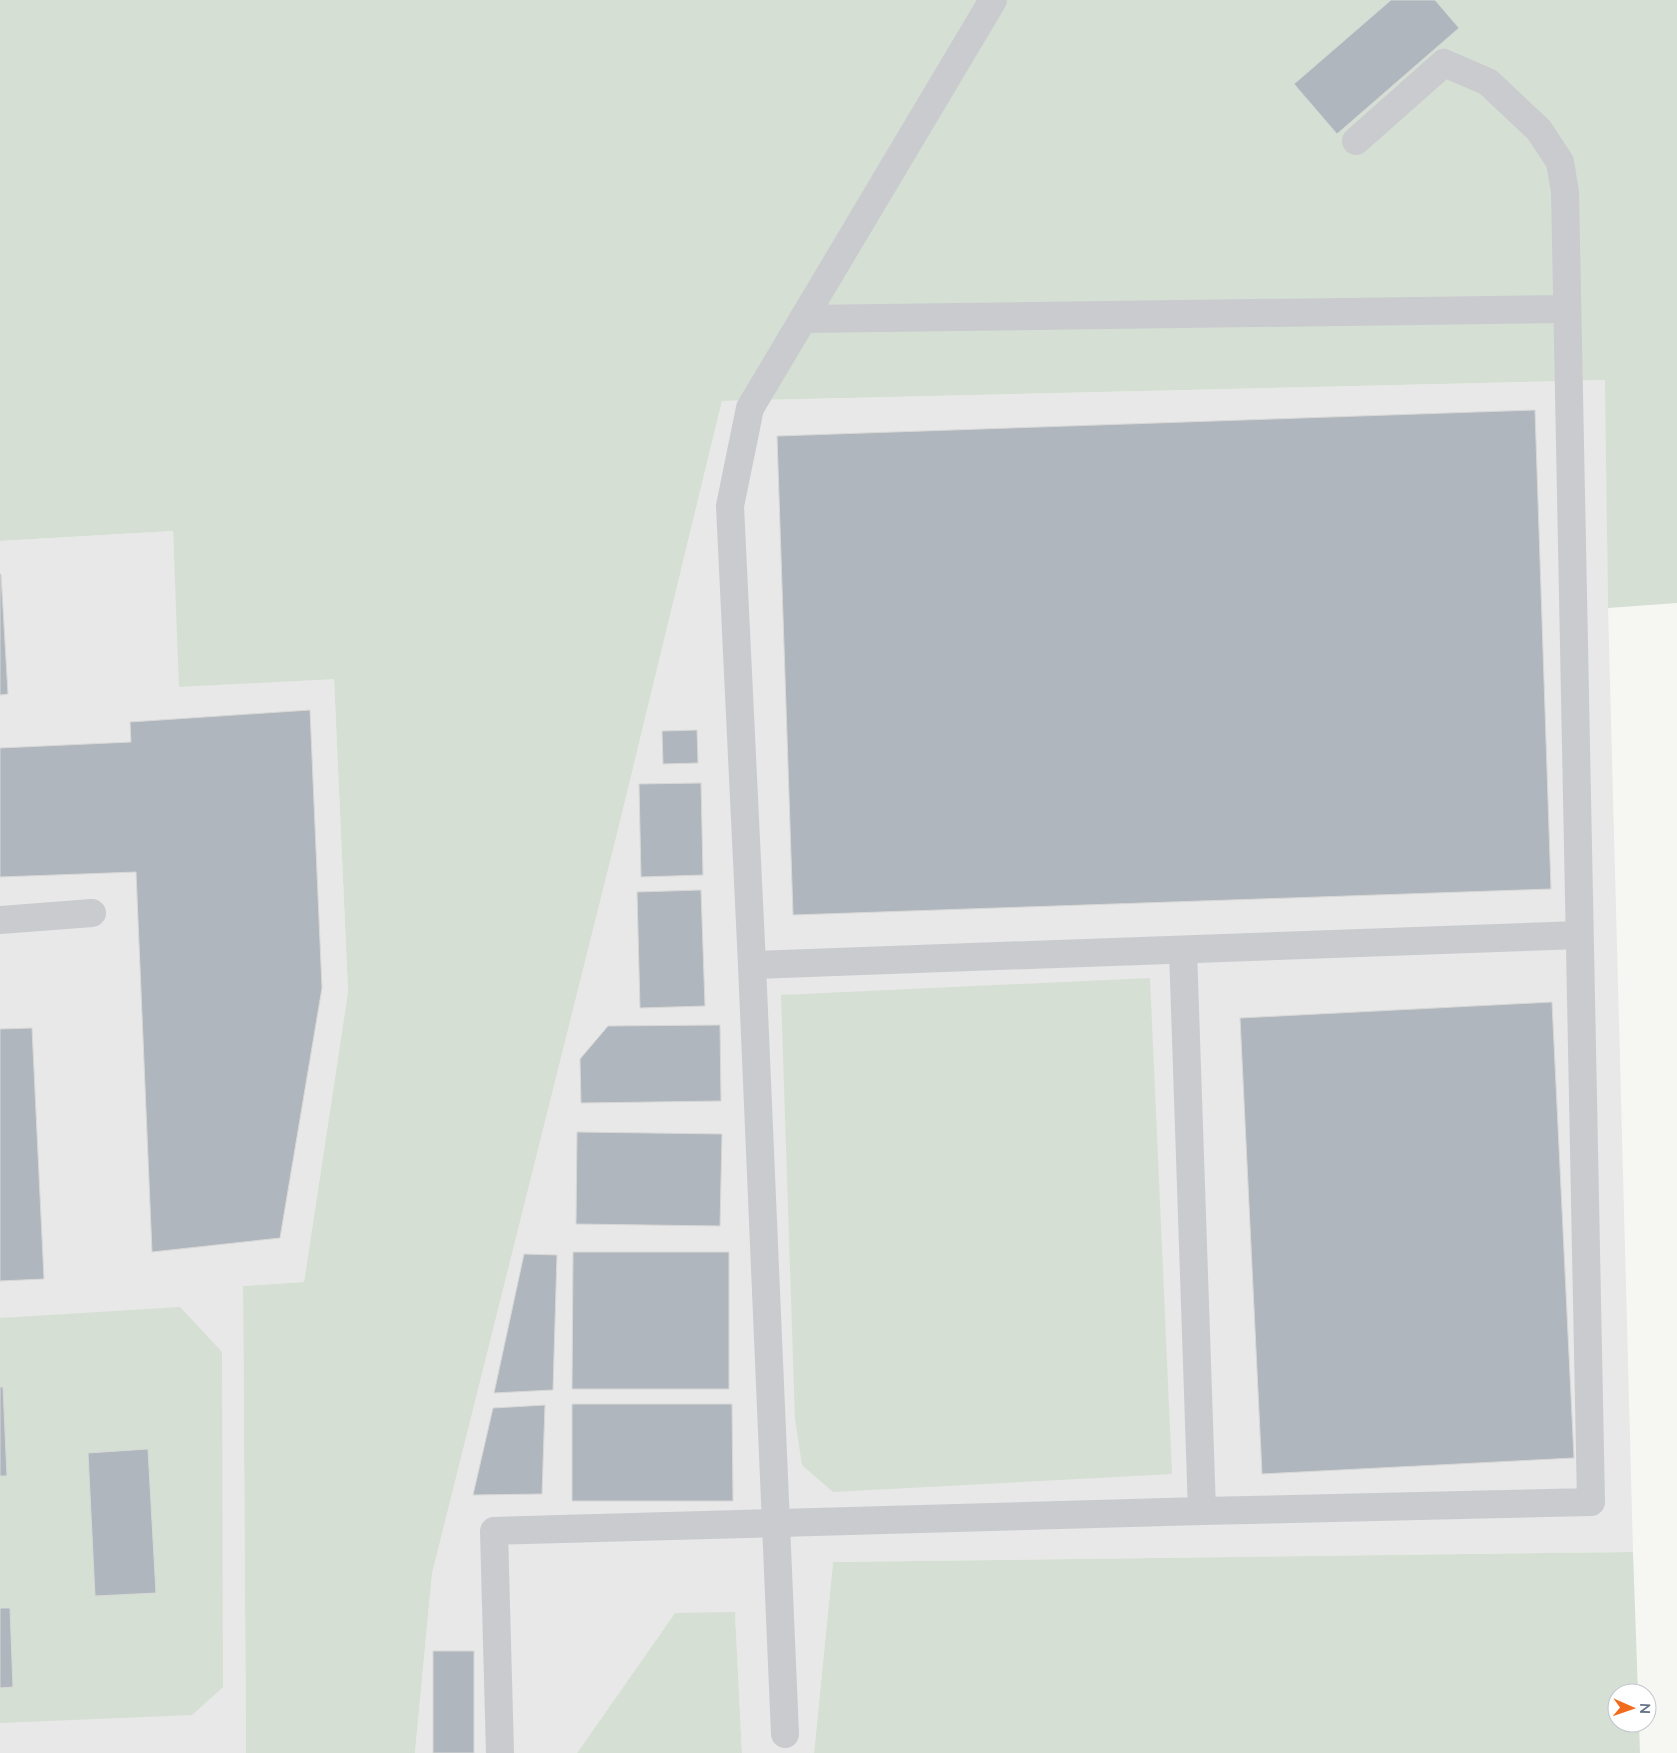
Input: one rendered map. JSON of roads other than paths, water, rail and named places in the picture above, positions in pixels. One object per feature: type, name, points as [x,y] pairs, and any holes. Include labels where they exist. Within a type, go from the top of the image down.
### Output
[{"type":"street","points":[[785,1734],[730,506],[750,408],[993,0]]},
{"type":"street","points":[[500,1753],[494,1531],[1591,1502],[1565,192],[1560,162],[1539,130],[1488,82],[1444,64],[1356,141]]},
{"type":"street","points":[[802,319],[1567,309]]},
{"type":"street","points":[[0,920],[92,913]]},
{"type":"street","points":[[752,965],[1579,935]]},
{"type":"street","points":[[1184,950],[1202,1511]]}]
